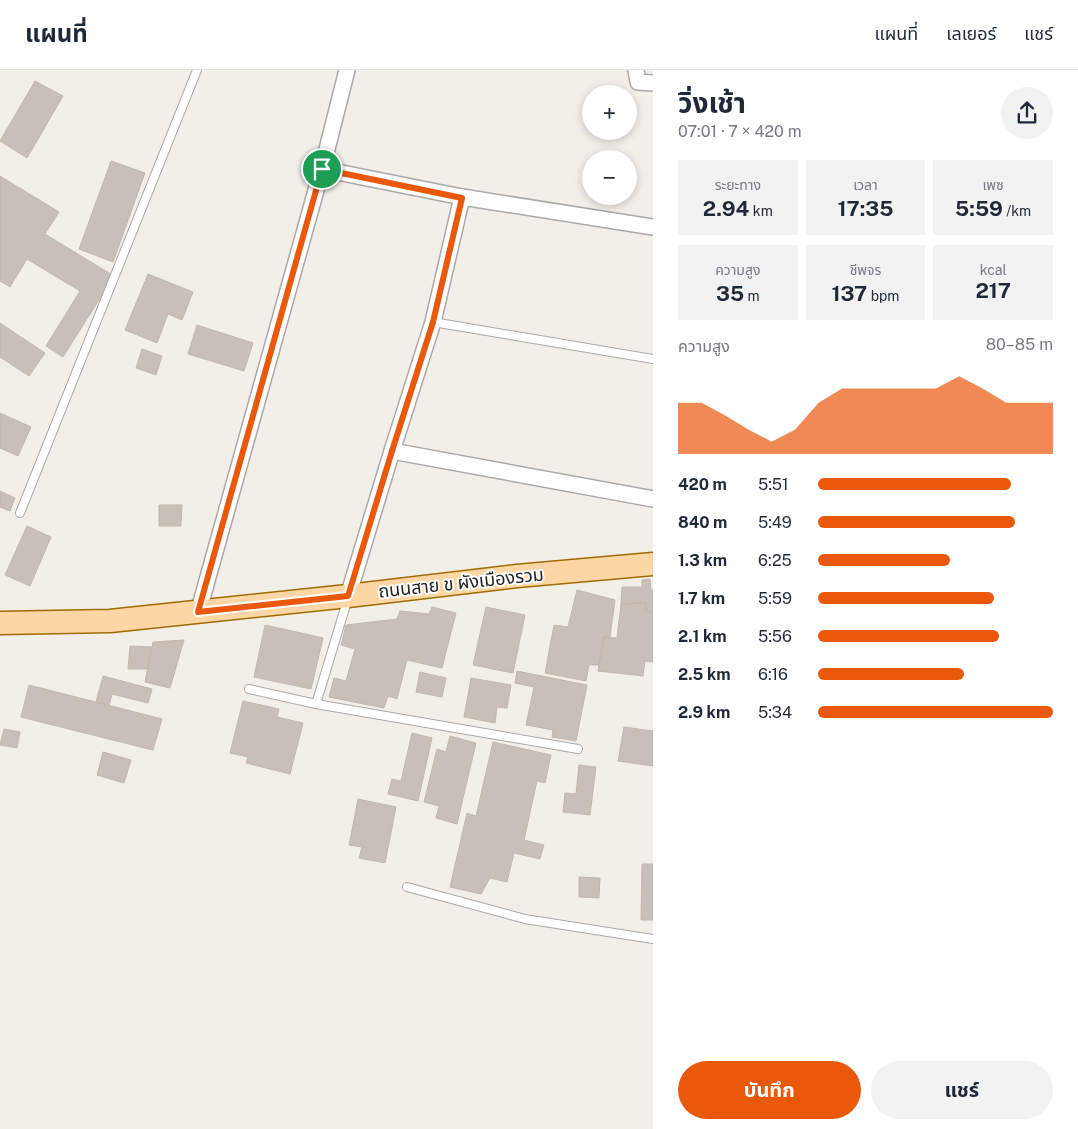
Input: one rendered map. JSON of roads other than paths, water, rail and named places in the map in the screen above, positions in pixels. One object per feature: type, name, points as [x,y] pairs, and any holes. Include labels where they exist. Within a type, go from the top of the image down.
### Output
[{"type":"main road","name":"ถนนสาย ข ผังเมืองรวม","points":[[0,623],[110,621],[517,576],[653,564]]},
{"type":"street","points":[[198,612],[322,169],[347,70]]},
{"type":"street","points":[[636,70],[638,82],[653,83]]},
{"type":"street","points":[[322,169],[462,198],[653,226]]},
{"type":"street","points":[[348,596],[433,322],[462,198]]},
{"type":"street","points":[[392,451],[653,500]]},
{"type":"lane","points":[[20,514],[197,70]]},
{"type":"lane","points":[[433,322],[653,359]]},
{"type":"lane","points":[[316,704],[348,596]]},
{"type":"lane","points":[[248,689],[316,704],[578,749]]},
{"type":"lane","points":[[407,887],[525,919],[653,939]]}]
